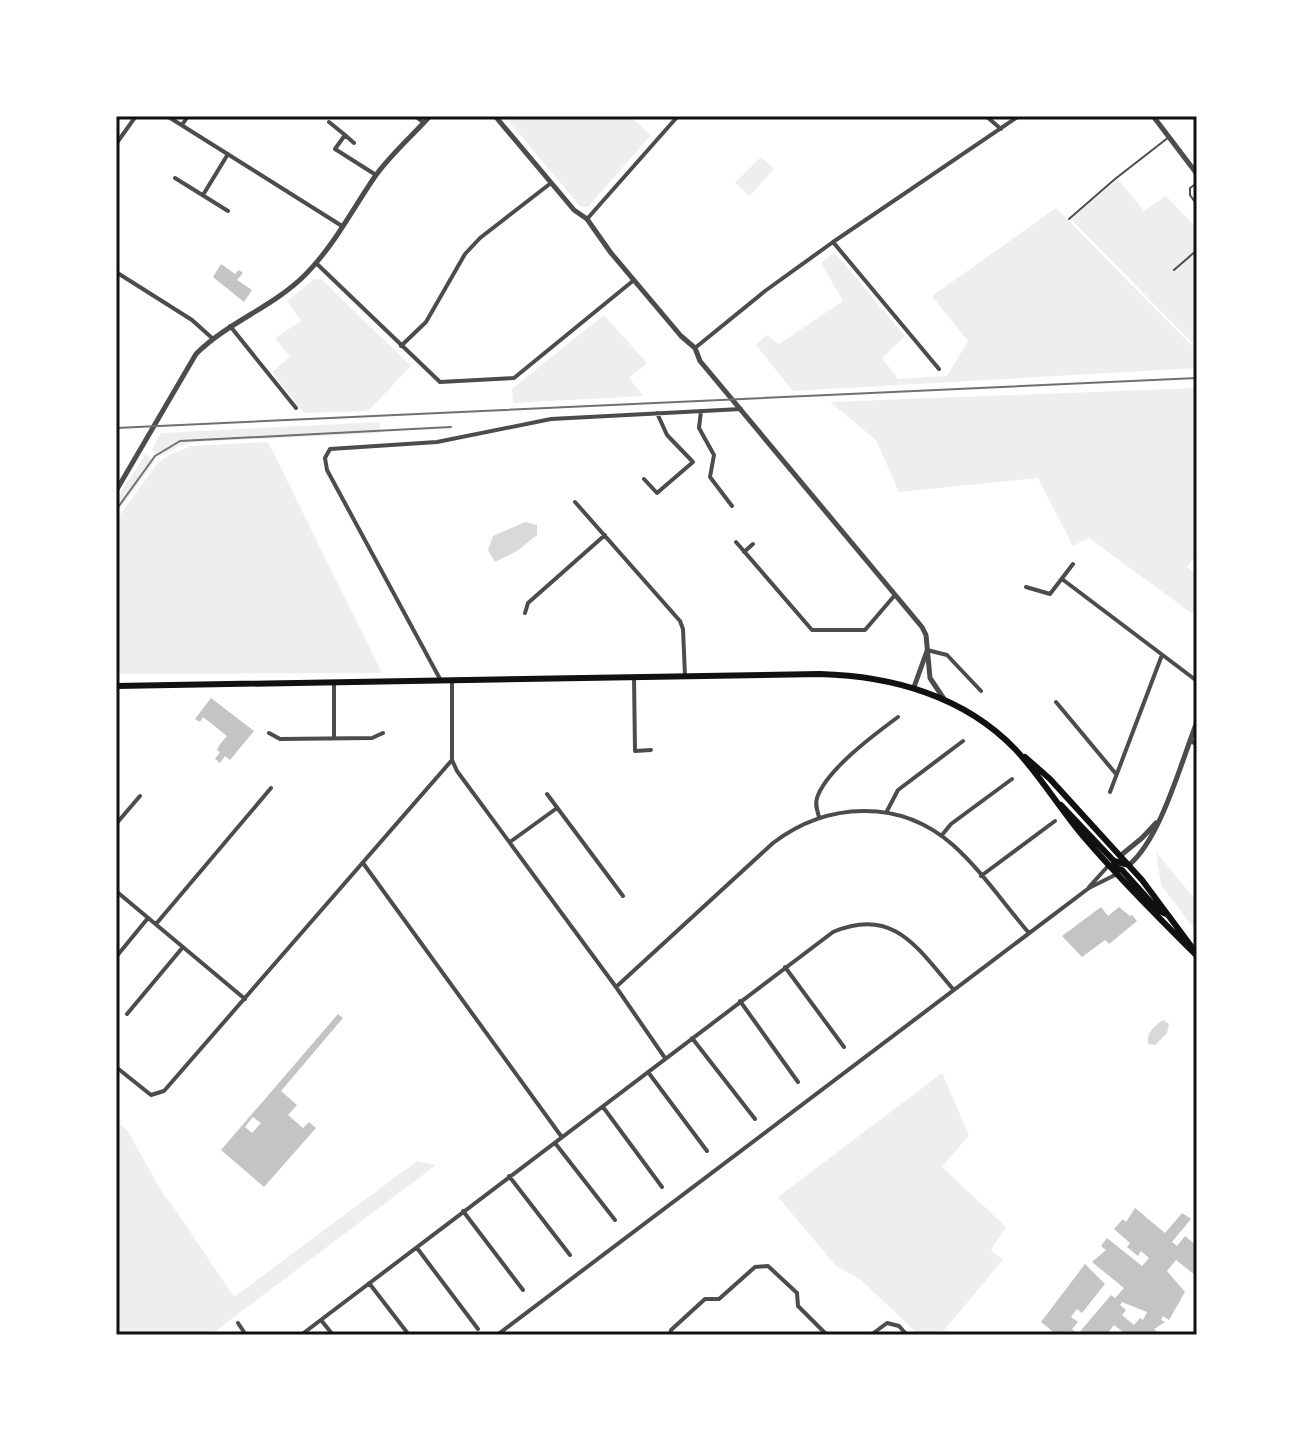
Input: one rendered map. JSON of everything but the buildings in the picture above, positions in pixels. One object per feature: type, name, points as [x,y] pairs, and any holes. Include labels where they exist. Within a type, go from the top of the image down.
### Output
[{"type":"main road","points":[[116,686],[843,674],[914,687],[944,699],[980,721],[1050,779],[1114,861],[1197,956]]},
{"type":"main road","points":[[1016,750],[1052,798],[1072,814],[1172,918],[1197,956]]},
{"type":"street","points":[[116,144],[136,116]]},
{"type":"street","points":[[167,116],[342,226]]},
{"type":"street","points":[[182,125],[188,116]]},
{"type":"street","points":[[415,116],[424,123]]},
{"type":"street","points":[[116,491],[196,354],[212,338],[296,283],[316,263],[376,175],[430,116]]},
{"type":"street","points":[[495,116],[574,210],[587,219],[634,280],[695,348],[700,361],[922,627],[930,678],[944,699]]},
{"type":"street","points":[[587,219],[678,116]]},
{"type":"street","points":[[986,116],[1001,129]]},
{"type":"street","points":[[695,348],[765,291],[833,242],[1019,116]]},
{"type":"street","points":[[1153,116],[1197,174]]},
{"type":"street","points":[[329,122],[354,143]]},
{"type":"street","points":[[345,135],[335,149],[376,175]]},
{"type":"street","points":[[203,195],[228,154]]},
{"type":"street","points":[[175,178],[228,211]]},
{"type":"street","points":[[401,346],[426,322],[465,254],[480,238],[551,183]]},
{"type":"street","points":[[833,242],[939,369]]},
{"type":"street","points":[[316,263],[440,382],[514,378],[634,280]]},
{"type":"street","points":[[116,272],[192,320],[212,338]]},
{"type":"street","points":[[230,326],[296,408]]},
{"type":"street","points":[[441,682],[327,470],[326,454],[332,448],[437,442],[551,419],[741,409]]},
{"type":"street","points":[[701,411],[699,428],[714,455],[710,477],[732,506]]},
{"type":"street","points":[[644,479],[657,493],[693,462],[667,435],[657,413]]},
{"type":"street","points":[[575,502],[680,621],[685,676]]},
{"type":"street","points":[[525,613],[528,603],[605,535]]},
{"type":"street","points":[[736,542],[812,630],[865,630],[896,594]]},
{"type":"street","points":[[744,552],[753,544]]},
{"type":"street","points":[[1026,587],[1050,594],[1073,564]]},
{"type":"street","points":[[1062,579],[1197,681]]},
{"type":"street","points":[[914,687],[927,650]]},
{"type":"street","points":[[927,650],[947,655],[981,691]]},
{"type":"street","points":[[1110,792],[1162,655]]},
{"type":"street","points":[[634,677],[635,751],[651,750]]},
{"type":"street","points":[[452,681],[452,760],[457,771],[665,1058]]},
{"type":"street","points":[[334,683],[334,737]]},
{"type":"street","points":[[1056,702],[1116,774]]},
{"type":"street","points":[[819,817],[816,805],[822,788],[860,746],[898,717]]},
{"type":"street","points":[[497,1335],[953,989],[1089,888],[1123,870],[1148,843],[1197,722]]},
{"type":"street","points":[[269,733],[280,739],[372,738],[383,733]]},
{"type":"street","points":[[1190,740],[1197,745]]},
{"type":"street","points":[[887,812],[898,790],[963,741]]},
{"type":"street","points":[[116,1067],[154,1096],[168,1088],[452,760]]},
{"type":"street","points":[[942,836],[951,824],[1012,779]]},
{"type":"street","points":[[156,924],[271,788]]},
{"type":"street","points":[[547,794],[623,896]]},
{"type":"street","points":[[116,824],[140,796]]},
{"type":"street","points":[[510,842],[557,808]]},
{"type":"street","points":[[616,987],[773,843],[801,824],[839,812],[887,812],[924,825],[942,836],[1029,933]]},
{"type":"street","points":[[1089,888],[1159,819]]},
{"type":"street","points":[[981,876],[1055,821]]},
{"type":"street","points":[[363,863],[562,1137]]},
{"type":"street","points":[[116,891],[245,999]]},
{"type":"street","points":[[116,957],[148,918]]},
{"type":"street","points":[[301,1335],[833,932],[859,924],[873,924],[900,932],[911,940],[953,989]]},
{"type":"street","points":[[127,1014],[183,947]]},
{"type":"street","points":[[785,967],[844,1047]]},
{"type":"street","points":[[740,1001],[798,1082]]},
{"type":"street","points":[[692,1038],[755,1119]]},
{"type":"street","points":[[648,1072],[707,1151]]},
{"type":"street","points":[[603,1107],[662,1187]]},
{"type":"street","points":[[555,1142],[615,1220]]},
{"type":"street","points":[[509,1176],[570,1255]]},
{"type":"street","points":[[463,1211],[523,1290]]},
{"type":"street","points":[[417,1248],[478,1329]]},
{"type":"street","points":[[670,1335],[671,1330],[705,1299],[719,1299],[755,1267],[768,1266],[797,1293],[798,1306],[827,1335]]},
{"type":"street","points":[[369,1283],[409,1335]]},
{"type":"street","points":[[321,1320],[333,1335]]},
{"type":"street","points":[[238,1323],[246,1335]]},
{"type":"street","points":[[871,1335],[887,1323],[899,1326],[907,1335]]},
{"type":"lane","points":[[1069,219],[1170,137]]},
{"type":"lane","points":[[1197,183],[1190,188],[1190,195],[1197,205]]},
{"type":"lane","points":[[1174,270],[1197,250]]},
{"type":"shaded area","points":[[504,116],[629,116],[651,135],[588,207],[581,207]]},
{"type":"shaded area","points":[[761,157],[774,169],[750,196],[735,183]]},
{"type":"shaded area","points":[[1118,179],[1144,211],[1166,196],[1197,228],[1197,338],[1192,343],[1071,219]]},
{"type":"shaded area","points":[[1056,208],[1191,345],[1197,340],[1197,368],[793,391],[756,345],[766,335],[779,344],[843,301],[821,263],[834,252],[905,336],[882,358],[898,379],[947,376],[968,341],[932,296]]},
{"type":"shaded area","points":[[314,279],[321,279],[411,366],[368,411],[304,413],[272,372],[290,357],[275,338],[301,321],[287,301]]},
{"type":"shaded area","points":[[604,315],[647,363],[629,378],[643,396],[513,403],[512,389]]},
{"type":"shaded area","points":[[1197,388],[1197,554],[1187,567],[1197,575],[1197,617],[1089,538],[1073,546],[1038,478],[899,492],[876,440],[830,402]]},
{"type":"shaded area","points":[[380,422],[380,433],[195,442],[161,456],[152,450],[161,433]]},
{"type":"shaded area","points":[[268,442],[382,673],[116,674],[116,520],[157,464],[167,456],[191,446]]},
{"type":"shaded area","points":[[146,454],[155,461],[116,514],[116,499]]},
{"type":"shaded area","points":[[525,522],[537,525],[537,535],[517,551],[495,562],[488,550],[493,536]]},
{"type":"shaded area","points":[[1156,852],[1197,902],[1197,932],[1161,885]]},
{"type":"shaded area","points":[[1163,1020],[1169,1024],[1167,1033],[1155,1045],[1148,1044],[1151,1030]]},
{"type":"shaded area","points":[[942,1073],[969,1135],[942,1167],[1006,1227],[991,1250],[1003,1260],[940,1335],[919,1335],[860,1279],[836,1266],[778,1197]]},
{"type":"shaded area","points":[[116,1121],[127,1130],[166,1199],[234,1297],[417,1161],[436,1165],[210,1335],[116,1335]]},
{"type":"tram line","points":[[116,510],[155,456],[180,441],[451,427]]},
{"type":"railway","points":[[116,428],[1197,378]]}]
